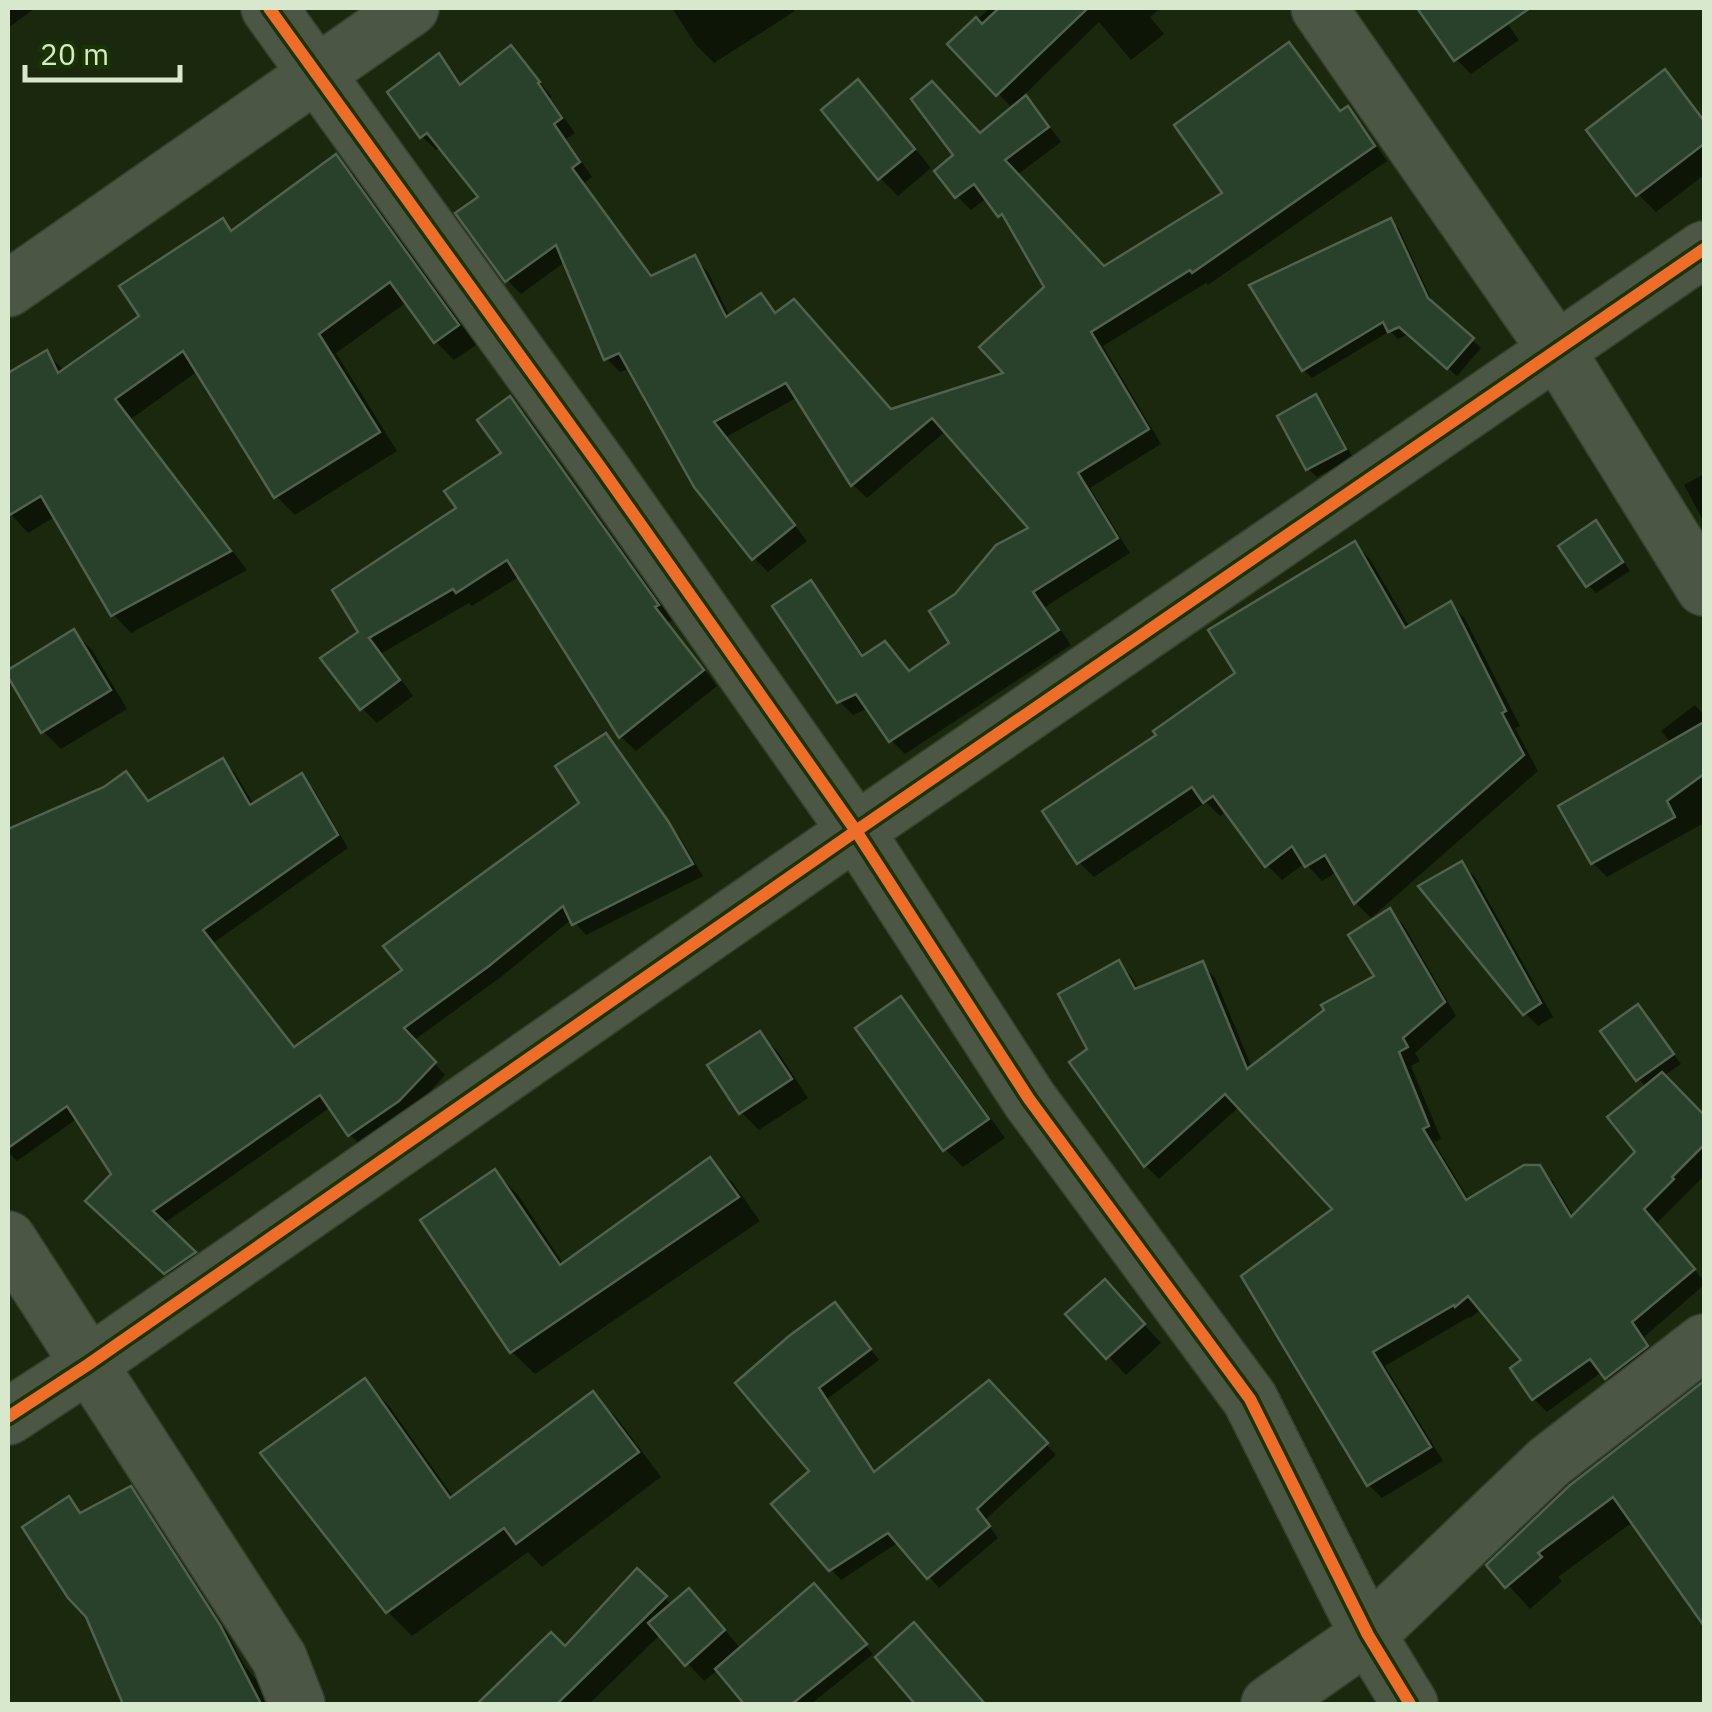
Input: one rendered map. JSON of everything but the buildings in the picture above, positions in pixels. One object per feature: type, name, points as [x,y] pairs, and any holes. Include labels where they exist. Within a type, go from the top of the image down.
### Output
[{"type":"street","points":[[269,8],[856,831],[1029,1099],[1250,1399],[1368,1634],[1410,1704]]},
{"type":"street","points":[[8,289],[411,8]]},
{"type":"street","points":[[1319,8],[1557,351],[1704,588]]},
{"type":"street","points":[[8,1417],[1704,249]]},
{"type":"street","points":[[8,1238],[279,1658],[297,1704]]},
{"type":"street","points":[[1269,1704],[1368,1634],[1548,1462],[1704,1342]]},
{"type":"cycle path","points":[[269,8],[601,468],[856,831],[1029,1099],[1250,1399],[1368,1635],[1410,1704]]},
{"type":"cycle path","points":[[8,1417],[1704,249]]}]
